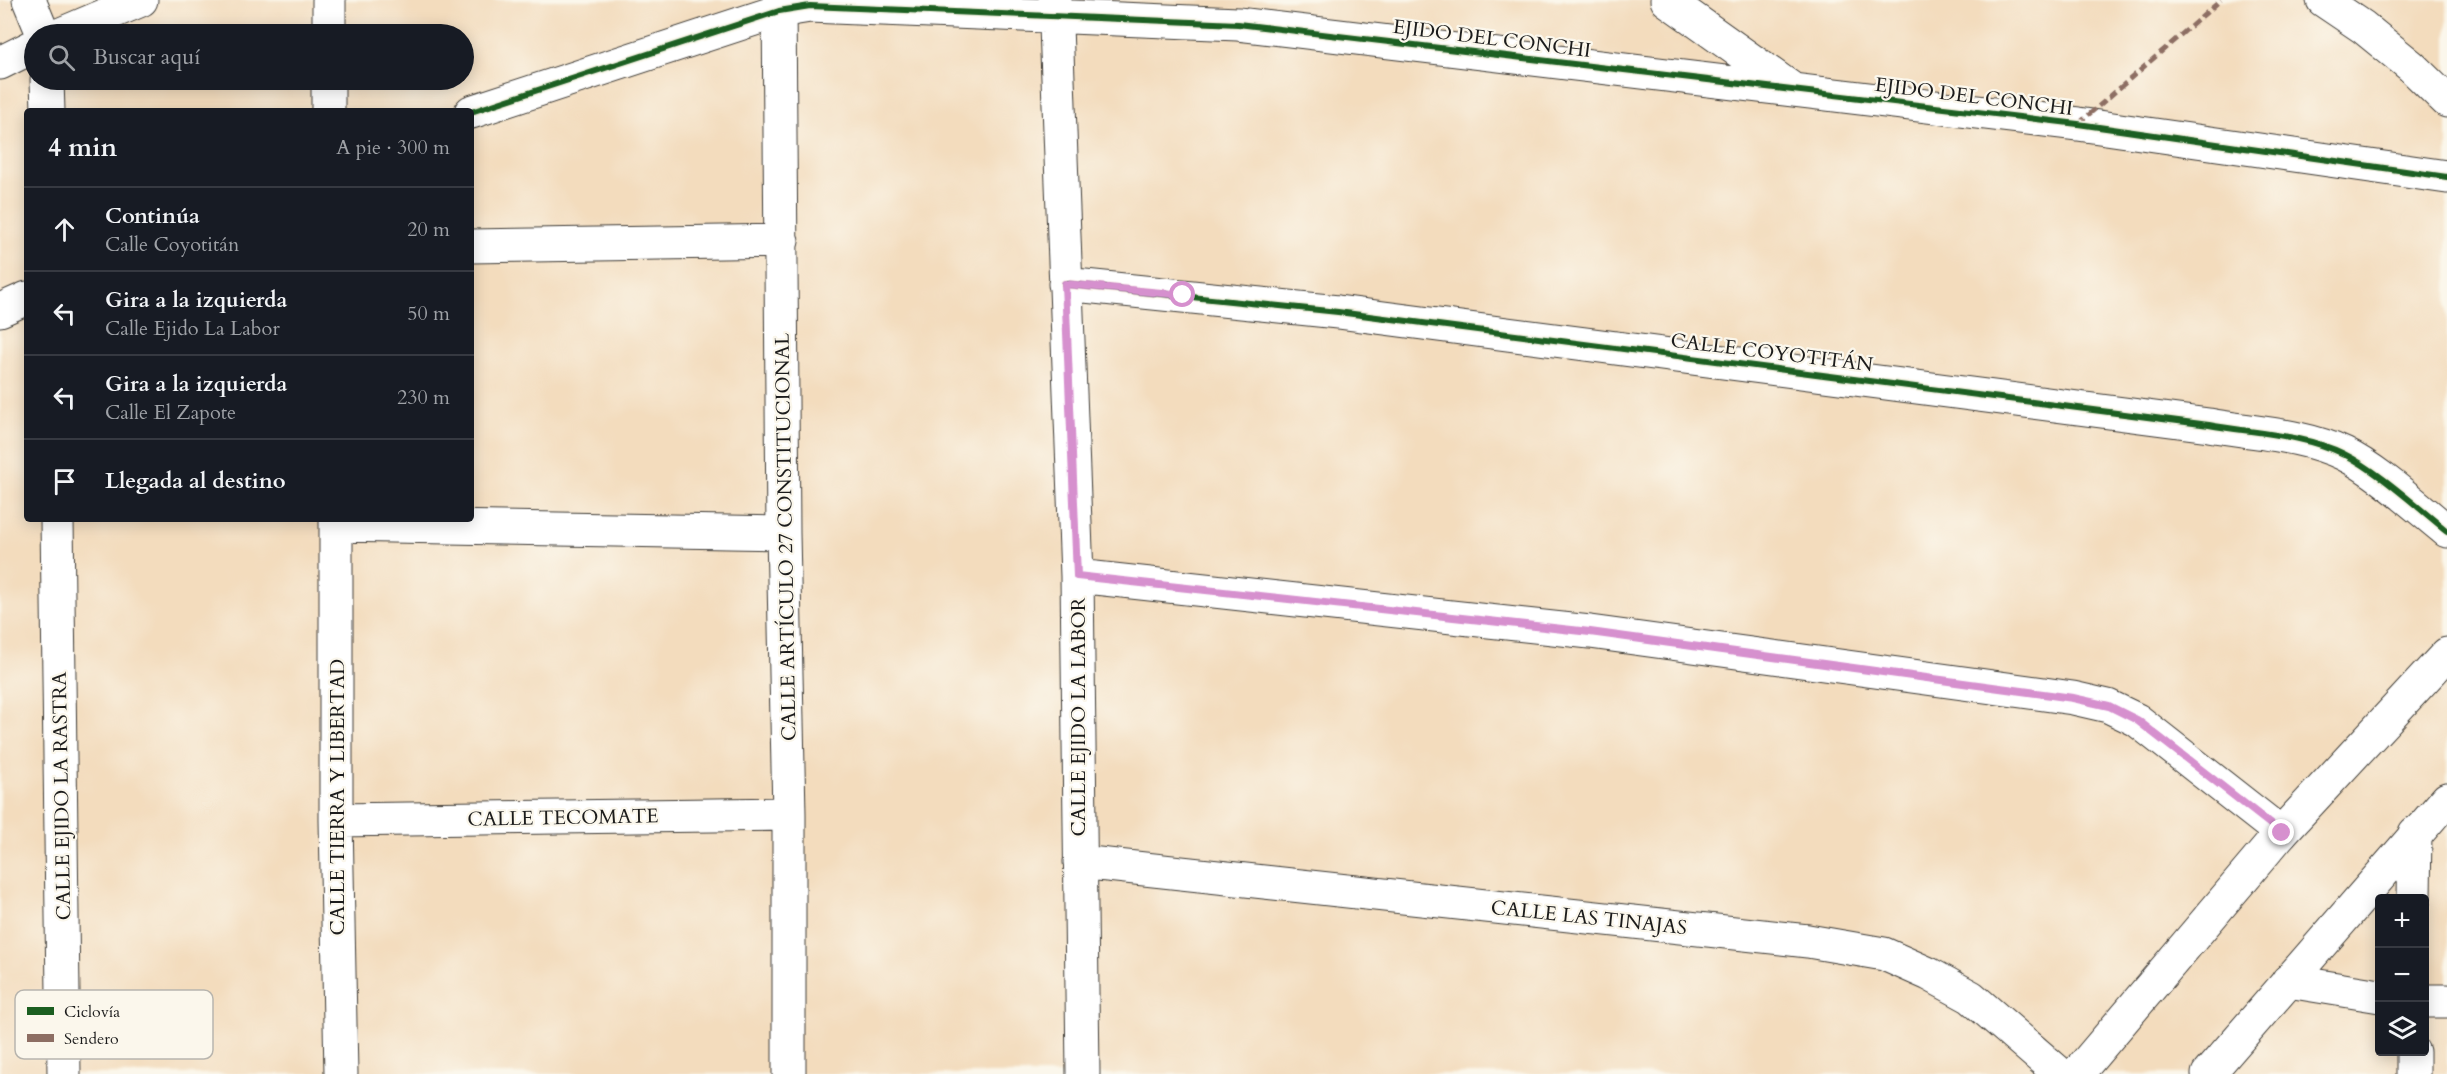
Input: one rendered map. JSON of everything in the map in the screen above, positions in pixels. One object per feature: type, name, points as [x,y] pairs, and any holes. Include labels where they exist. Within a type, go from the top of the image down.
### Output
[{"type":"street","points":[[29,0],[39,24]]},
{"type":"street","points":[[85,24],[141,0]]},
{"type":"street","points":[[329,0],[329,24]]},
{"type":"street","points":[[1667,0],[1795,91]]},
{"type":"street","points":[[2323,0],[2363,27],[2411,66],[2447,101]]},
{"type":"street","name":"EJIDO DEL CONCHI","points":[[474,111],[779,6],[1055,9],[1238,24],[2078,124],[2447,177]]},
{"type":"street","name":"CALLE ARTÍCULO 27 CONSTITUCIONAL","points":[[779,6],[783,533],[789,814],[789,1074]]},
{"type":"street","name":"CALLE EJIDO LA LABOR","points":[[1055,9],[1077,576],[1083,1074]]},
{"type":"street","points":[[0,63],[24,51]]},
{"type":"street","points":[[47,90],[48,108]]},
{"type":"street","points":[[328,90],[328,108]]},
{"type":"street","points":[[474,246],[782,241]]},
{"type":"street","name":"CALLE COYOTITÁN","points":[[1065,284],[1338,312],[2209,425],[2308,441],[2344,454],[2391,486],[2447,531]]},
{"type":"street","points":[[0,310],[24,299]]},
{"type":"street","name":"CALLE EJIDO LA RASTRA","points":[[57,522],[63,990]]},
{"type":"street","points":[[336,522],[783,533]]},
{"type":"street","name":"CALLE TIERRA Y LIBERTAD","points":[[336,522],[336,820],[341,1074]]},
{"type":"street","points":[[1077,576],[1590,632],[2073,698],[2109,706],[2137,720],[2282,833]]},
{"type":"street","points":[[2076,1074],[2282,833],[2447,654]]},
{"type":"street","points":[[2208,1074],[2447,799]]},
{"type":"street","name":"CALLE TECOMATE","points":[[336,820],[789,814]]},
{"type":"street","points":[[2414,894],[2415,834]]},
{"type":"street","name":"CALLE LAS TINAJAS","points":[[1080,862],[1808,941],[1884,954],[1929,974],[1971,997],[2060,1074]]},
{"type":"street","points":[[2288,981],[2375,995]]},
{"type":"street","points":[[2429,1001],[2447,1001]]},
{"type":"street","points":[[2413,1056],[2413,1074]]},
{"type":"street","name":"CALLE EJIDO LA RASTRA","points":[[64,1059],[64,1074]]},
{"type":"marked path","points":[[2078,124],[2221,0]]},
{"type":"cycle path","points":[[474,111],[779,11],[810,6],[1238,24],[2078,124],[2447,177]]},
{"type":"cycle path","points":[[1065,284],[1338,312],[2295,438],[2328,447],[2357,461],[2447,531]]},
{"type":"route","points":[[1183,295],[1065,284],[1077,576],[1590,632],[2073,698],[2109,706],[2137,720],[2282,833]]}]
